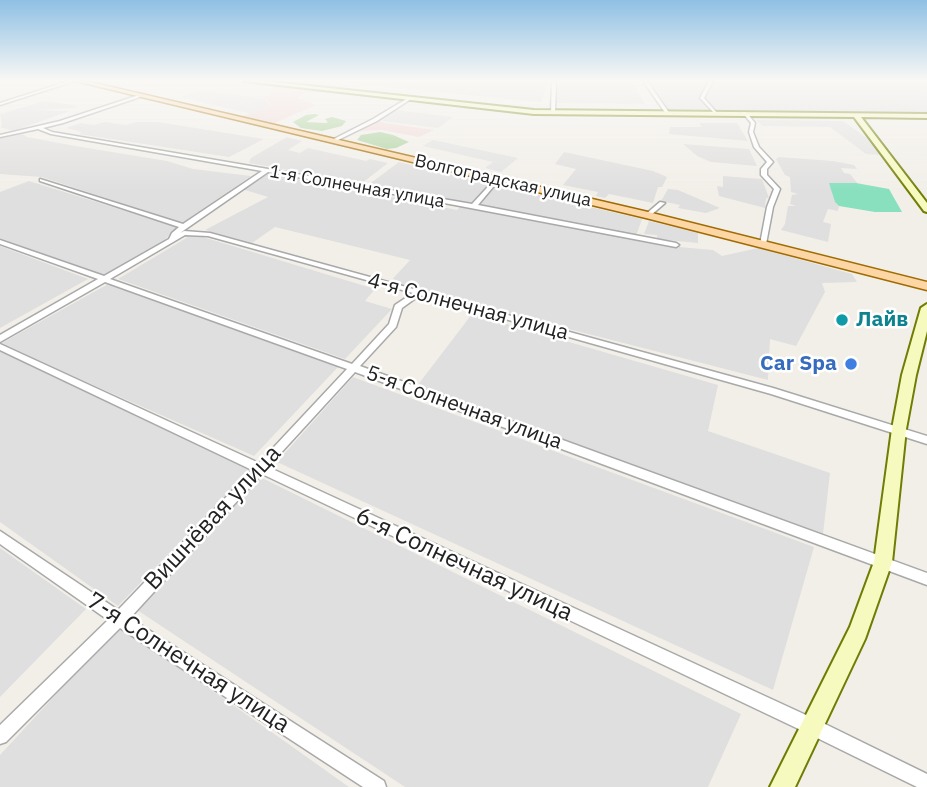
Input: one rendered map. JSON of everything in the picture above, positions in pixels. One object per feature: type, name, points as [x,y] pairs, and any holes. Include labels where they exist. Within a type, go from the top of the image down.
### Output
[{"type":"main road","name":"Волгоградская улица","points":[[232,118],[648,215],[927,286]]},
{"type":"main road","points":[[858,118],[927,209]]},
{"type":"main road","points":[[782,787],[858,632],[883,562],[899,429],[909,375],[927,308]]},
{"type":"street","points":[[0,136],[40,128],[72,118]]},
{"type":"street","points":[[332,141],[379,118]]},
{"type":"street","points":[[748,118],[753,123],[750,129],[757,147],[770,162],[764,169],[764,175],[777,188],[770,207],[763,244]]},
{"type":"street","name":"1-я Солнечная улица","points":[[40,128],[51,133],[676,245]]},
{"type":"street","points":[[0,338],[172,240],[174,234],[184,226],[266,171]]},
{"type":"street","points":[[42,180],[184,226]]},
{"type":"street","points":[[473,207],[496,180]]},
{"type":"street","points":[[648,215],[662,203]]},
{"type":"street","name":"4-я Солнечная улица","points":[[172,240],[184,233],[208,234],[418,294],[487,310],[899,429],[927,440]]},
{"type":"street","name":"5-я Солнечная улица","points":[[0,242],[927,579]]},
{"type":"street","name":"Вишнёвая улица","points":[[0,736],[118,618],[259,470],[393,325],[398,307],[418,294]]},
{"type":"street","name":"6-я Солнечная улица","points":[[0,347],[813,727],[927,783]]},
{"type":"street","name":"7-я Солнечная улица","points":[[0,537],[118,618],[378,787]]},
{"type":"shaded area","points":[[1,118],[51,118],[13,131],[0,127]]},
{"type":"shaded area","points":[[242,118],[287,118],[275,123],[276,126]]},
{"type":"shaded area","points":[[386,118],[452,118],[438,128],[382,121]]},
{"type":"shaded area","points":[[756,120],[843,121],[871,141],[882,155],[866,154],[830,127],[763,126]]},
{"type":"shaded area","points":[[379,121],[434,130],[419,137],[382,130],[359,131]]},
{"type":"shaded area","points":[[105,122],[126,125],[158,122],[264,139],[229,157],[79,134],[82,132],[66,128],[81,123],[94,125]]},
{"type":"shaded area","points":[[699,123],[737,123],[748,141],[669,134],[670,127],[702,127]]},
{"type":"shaded area","points":[[21,133],[27,137],[167,161],[193,169],[251,176],[182,223],[42,177],[0,174],[0,138]]},
{"type":"shaded area","points":[[287,137],[302,141],[288,150],[300,153],[308,148],[388,163],[362,183],[249,163],[251,158]]},
{"type":"shaded area","points":[[433,140],[518,158],[501,172],[485,168],[493,162],[423,146]]},
{"type":"shaded area","points":[[683,144],[749,149],[757,166],[711,162],[697,156]]},
{"type":"shaded area","points":[[564,152],[653,171],[667,177],[662,187],[658,187],[653,203],[609,194],[605,198],[596,196],[598,192],[563,185],[576,169],[555,164]]},
{"type":"shaded area","points":[[779,157],[833,161],[854,165],[857,169],[841,168],[858,184],[830,183],[835,202],[839,206],[838,211],[828,209],[823,222],[831,224],[828,242],[781,230],[785,224],[788,206],[796,206],[790,204],[792,195],[798,194],[791,192],[790,177],[785,175],[776,159]]},
{"type":"shaded area","points":[[399,162],[491,184],[472,205],[368,185]]},
{"type":"shaded area","points":[[267,172],[457,210],[460,207],[668,246],[713,250],[722,256],[758,248],[852,274],[857,282],[822,283],[825,292],[796,346],[770,339],[768,380],[389,283],[410,260],[275,227],[252,243],[205,230],[268,197],[242,189]]},
{"type":"shaded area","points":[[723,176],[762,179],[769,198],[766,198],[765,208],[719,196],[717,186],[723,187]]},
{"type":"shaded area","points":[[29,181],[177,227],[163,242],[106,276],[0,238],[0,192]]},
{"type":"shaded area","points":[[495,185],[642,219],[636,236],[476,206]]},
{"type":"shaded area","points":[[668,189],[678,190],[720,208],[706,213],[678,208],[680,205],[661,201]]},
{"type":"shaded area","points":[[649,221],[698,233],[698,243],[657,239],[657,235],[644,234]]},
{"type":"shaded area","points":[[193,234],[375,289],[365,301],[392,309],[345,359],[118,279]]},
{"type":"shaded area","points":[[0,246],[88,279],[0,328]]},
{"type":"shaded area","points":[[110,283],[339,366],[254,456],[0,344]]},
{"type":"shaded area","points":[[472,314],[718,385],[708,431],[830,473],[823,534],[417,386]]},
{"type":"shaded area","points":[[0,348],[251,469],[118,606],[0,522]]},
{"type":"shaded area","points":[[353,377],[814,547],[773,690],[277,462]]},
{"type":"shaded area","points":[[260,477],[741,714],[708,787],[405,787],[137,610]]},
{"type":"shaded area","points":[[0,548],[86,609],[0,697]]},
{"type":"shaded area","points":[[119,626],[349,787],[0,787],[0,755]]},
{"type":"green space","points":[[301,118],[314,118],[306,122],[326,123],[328,122],[325,119],[329,118],[346,121],[342,126],[322,131],[301,128],[293,122]]},
{"type":"green space","points":[[380,132],[409,142],[387,149],[357,140],[361,135]]},
{"type":"green space","points":[[829,183],[856,183],[889,189],[902,212],[875,212],[839,206]]},
{"type":"place","name":"Лайв","points":[[842,320]]},
{"type":"place","name":"Car Spa","points":[[851,364]]}]
